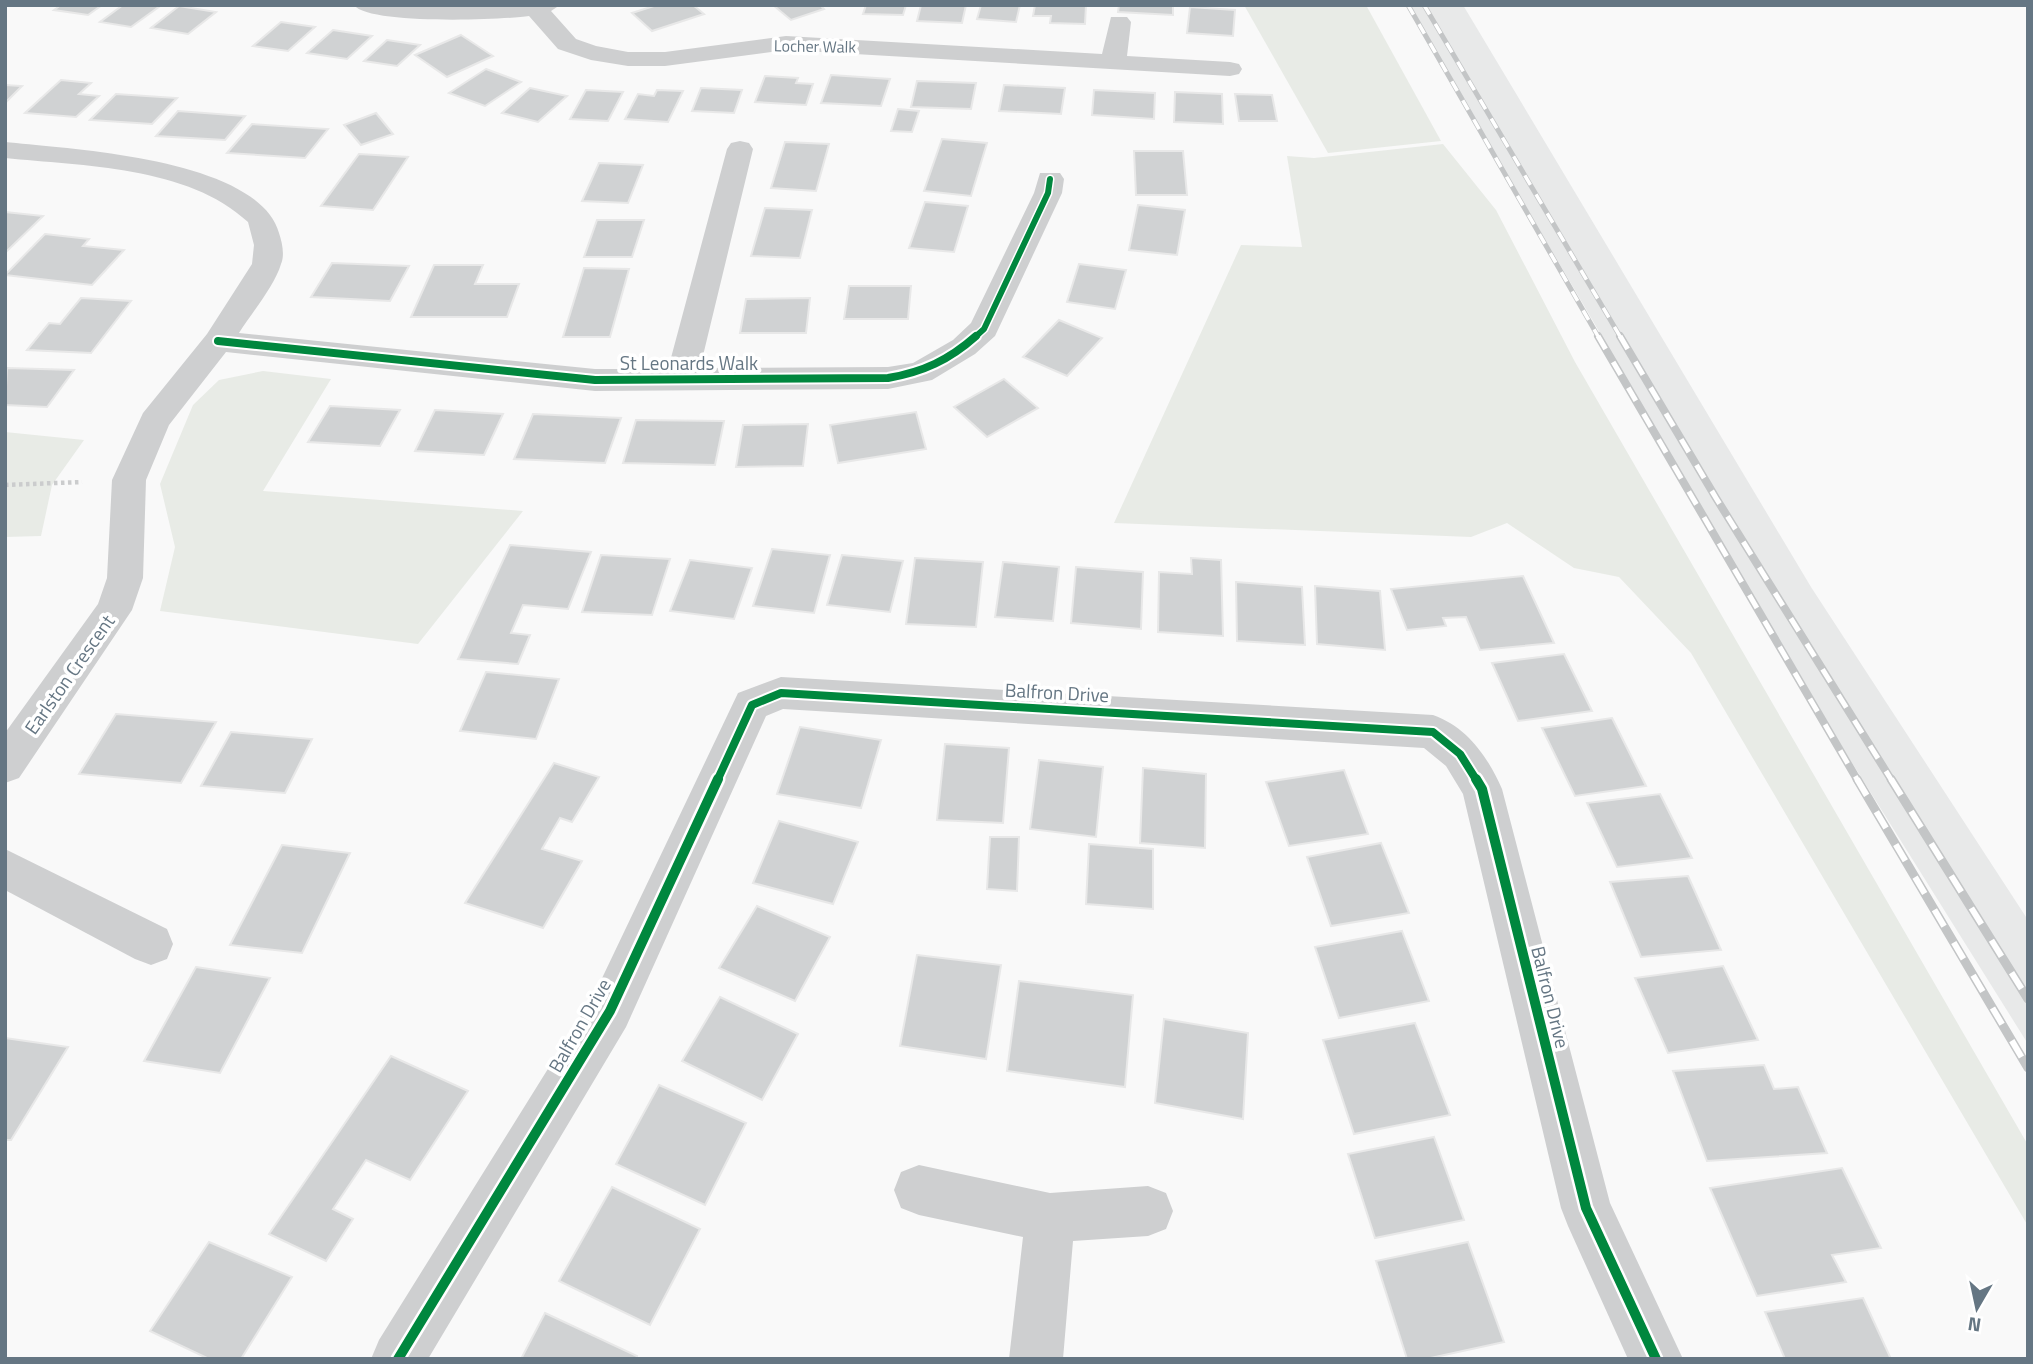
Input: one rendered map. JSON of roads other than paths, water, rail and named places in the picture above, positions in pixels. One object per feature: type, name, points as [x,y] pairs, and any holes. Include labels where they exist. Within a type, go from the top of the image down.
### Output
[{"type":"street","points":[[366,5],[406,12],[449,13],[541,7]]},
{"type":"street","name":"Locher Walk","points":[[541,7],[567,44],[592,53],[628,59],[665,59],[786,43],[1114,60],[1230,69]]},
{"type":"street","points":[[1114,60],[1119,22]]},
{"type":"street","name":"St Leonards Walk","points":[[681,380],[740,149]]},
{"type":"street","name":"Earlston Crescent","points":[[5,150],[142,164],[213,188],[249,208],[261,219],[268,245],[267,264],[218,341],[155,421],[129,480],[125,578],[114,610],[5,766]]},
{"type":"street","name":"St Leonards Walk","points":[[218,341],[595,380],[888,378],[921,372],[964,347],[985,329],[1056,188]]},
{"type":"street","name":"Balfron Drive","points":[[398,1359],[610,1010],[751,705],[781,693],[1433,732],[1460,754],[1482,789],[1586,1208],[1656,1359]]},
{"type":"street","points":[[5,868],[152,944]]},
{"type":"street","points":[[919,1190],[1050,1218],[1148,1211]]},
{"type":"street","points":[[1036,1359],[1050,1218]]},
{"type":"railway","points":[[1408,5],[1599,338]]},
{"type":"railway","points":[[1424,5],[1621,338]]},
{"type":"railway","points":[[1598,336],[1858,781]]},
{"type":"railway","points":[[1620,336],[1716,498],[1892,781]]},
{"type":"railway","points":[[1857,779],[2028,1068]]},
{"type":"railway","points":[[1891,779],[2028,999]]}]
